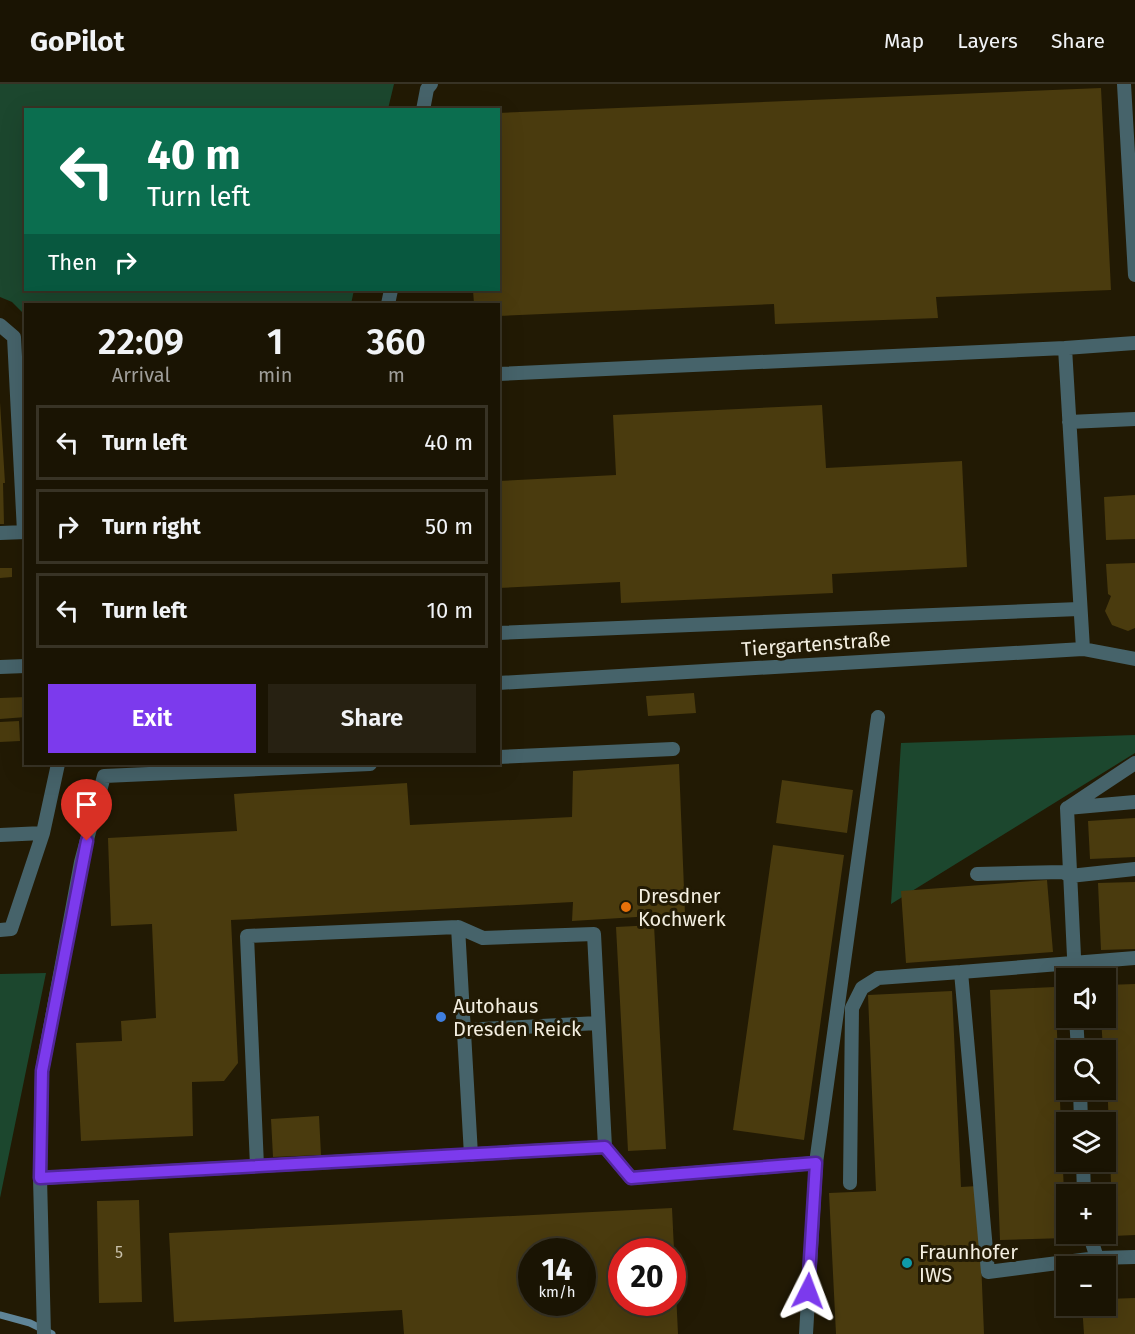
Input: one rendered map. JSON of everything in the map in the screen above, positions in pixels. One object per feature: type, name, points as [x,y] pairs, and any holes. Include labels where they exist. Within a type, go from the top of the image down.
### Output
[{"type":"lane","points":[[423,108],[427,89],[431,84]]},
{"type":"lane","points":[[1124,84],[1132,177],[1135,275]]},
{"type":"lane","points":[[0,325],[14,337],[24,514]]},
{"type":"lane","points":[[500,374],[1135,343]]},
{"type":"lane","points":[[1065,348],[1083,649]]},
{"type":"lane","points":[[1069,422],[1135,419]]},
{"type":"lane","points":[[0,533],[24,532]]},
{"type":"lane","points":[[500,633],[1079,609]]},
{"type":"lane","name":"Tiergartenstraße","points":[[500,683],[1083,649],[1135,659]]},
{"type":"lane","points":[[0,667],[24,666]]},
{"type":"lane","points":[[806,1334],[816,1163],[878,717]]},
{"type":"lane","points":[[500,757],[674,749]]},
{"type":"lane","points":[[1067,808],[1135,763]]},
{"type":"lane","points":[[0,930],[11,929],[43,833],[57,765]]},
{"type":"lane","points":[[44,1334],[40,1178],[42,1071],[81,862],[104,776],[348,765]]},
{"type":"lane","points":[[1067,808],[1135,802]]},
{"type":"lane","points":[[1067,808],[1074,968]]},
{"type":"lane","points":[[0,836],[43,833]]},
{"type":"lane","points":[[977,874],[1063,872],[1070,876],[1135,869]]},
{"type":"lane","points":[[257,1166],[247,936],[458,927],[483,938],[594,934],[605,1147],[631,1178],[816,1163]]},
{"type":"lane","points":[[458,927],[471,1155]]},
{"type":"lane","points":[[850,1183],[852,1008],[862,988],[878,978],[1135,958]]},
{"type":"lane","points":[[961,972],[988,1272],[1056,1263]]},
{"type":"lane","points":[[464,1030],[598,1023]]},
{"type":"lane","points":[[40,1178],[605,1147]]},
{"type":"lane","points":[[1116,1258],[1135,1257]]},
{"type":"green space","points":[[0,84],[394,84],[388,108],[24,108],[24,291],[354,291],[351,303],[24,303],[24,314],[12,302],[0,297]]},
{"type":"green space","points":[[1135,735],[1135,753],[891,904],[901,743]]},
{"type":"green space","points":[[46,973],[0,1198],[0,974]]},
{"type":"building","points":[[1101,88],[1111,290],[936,297],[938,318],[775,324],[774,304],[500,316],[500,303],[474,303],[473,291],[500,291],[500,113]]},
{"type":"building","points":[[0,402],[5,483],[3,483],[4,524],[0,524]]},
{"type":"building","points":[[822,405],[826,468],[962,461],[967,567],[832,574],[833,593],[621,603],[620,582],[500,588],[500,481],[616,475],[613,415]]},
{"type":"building","points":[[1135,495],[1135,539],[1106,540],[1104,497]]},
{"type":"building","points":[[1135,563],[1135,628],[1128,631],[1112,625],[1105,611],[1111,596],[1108,594],[1106,564]]},
{"type":"building","points":[[0,568],[12,568],[12,577],[0,578]]},
{"type":"building","points":[[694,693],[696,713],[648,716],[646,696]]},
{"type":"building","points":[[24,697],[24,717],[0,719],[0,698]]},
{"type":"building","points":[[19,721],[20,741],[0,742],[0,722]]},
{"type":"building","points":[[679,764],[685,914],[572,921],[573,902],[231,920],[238,1063],[224,1081],[192,1082],[193,1136],[81,1141],[76,1043],[122,1041],[121,1021],[156,1018],[152,924],[111,926],[108,838],[237,831],[234,794],[407,783],[410,825],[572,817],[573,771]]},
{"type":"building","points":[[782,780],[853,790],[847,833],[776,823]]},
{"type":"building","points":[[1135,818],[1135,857],[1090,859],[1088,821]]},
{"type":"building","points":[[773,845],[844,855],[804,1140],[733,1130]]},
{"type":"building","points":[[1047,880],[1053,952],[906,963],[901,891]]},
{"type":"building","points":[[1135,882],[1135,949],[1101,950],[1098,883]]},
{"type":"building","points":[[654,925],[666,1149],[628,1151],[616,927]]},
{"type":"building","points":[[1135,984],[1135,1235],[1116,1236],[1116,1184],[1111,1184],[1111,1172],[1116,1172],[1116,1112],[1108,1112],[1108,1100],[1116,1100],[1116,1040],[1102,1040],[1102,1028],[1116,1028],[1116,985]]},
{"type":"building","points":[[1055,987],[1057,1040],[1056,1100],[1060,1100],[1060,1112],[1056,1112],[1056,1172],[1063,1172],[1064,1184],[1056,1184],[1056,1238],[1000,1240],[990,990]]},
{"type":"building","points":[[952,991],[961,1187],[978,1186],[984,1334],[836,1334],[829,1193],[876,1191],[868,995]]},
{"type":"building","points":[[319,1116],[321,1155],[273,1157],[271,1119]]},
{"type":"building","points":[[139,1200],[142,1302],[99,1303],[97,1201]]},
{"type":"building","points":[[672,1208],[673,1238],[608,1238],[608,1316],[677,1316],[678,1334],[404,1334],[402,1310],[174,1322],[169,1233]]},
{"type":"building","points":[[1135,1298],[1135,1334],[1084,1334],[1083,1316],[1116,1316],[1116,1299]]},
{"type":"waterway","points":[[0,1315],[30,1323],[52,1334]]},
{"type":"place","name":"Dresdner Kochwerk","points":[[626,907]]},
{"type":"place","name":"Autohaus Dresden Reick","points":[[441,1017]]},
{"type":"place","name":"Fraunhofer IWS","points":[[907,1263]]},
{"type":"route","points":[[87,841],[81,862],[42,1071],[40,1178],[605,1147],[631,1178],[816,1163],[808,1291]]}]
